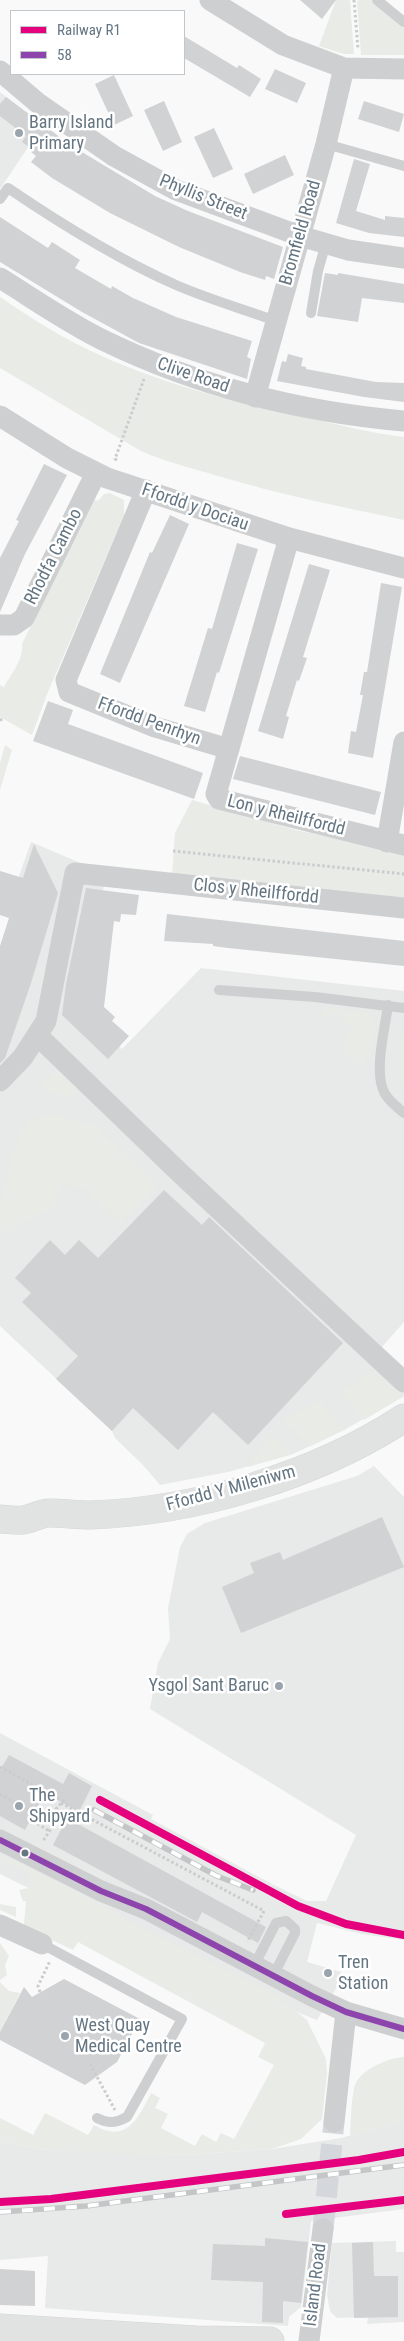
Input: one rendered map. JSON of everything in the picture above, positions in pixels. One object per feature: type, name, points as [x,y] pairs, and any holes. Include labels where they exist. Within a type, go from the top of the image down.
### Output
[{"type":"street","points":[[210,0],[283,45],[352,68],[404,70]]},
{"type":"street","name":"Bromfield Road","points":[[255,397],[326,144],[352,68]]},
{"type":"street","name":"Phyllis Street","points":[[0,71],[39,104],[114,156],[176,190],[300,236],[348,250],[404,258]]},
{"type":"street","name":"Clive Road","points":[[0,278],[103,340],[151,362],[255,397],[356,417],[404,421]]},
{"type":"street","name":"Ffordd y Dociau","points":[[0,416],[40,442],[96,473],[289,538],[404,568]]},
{"type":"street","name":"Rhodfa Cambo","points":[[0,624],[14,625],[24,618],[96,473]]},
{"type":"street","name":"Ffordd Penrhyn","points":[[146,490],[66,680],[69,692],[155,727],[229,749]]},
{"type":"street","points":[[229,749],[289,538]]},
{"type":"street","points":[[395,844],[404,742]]},
{"type":"street","name":"Lon y Rheilffordd","points":[[229,749],[216,794],[219,799],[395,844]]},
{"type":"street","name":"Clos y Rheilffordd","points":[[37,1035],[46,1021],[75,873],[404,908]]},
{"type":"street","points":[[0,1081],[24,1057],[37,1035],[180,1173],[404,1382]]},
{"type":"street","name":"Ffordd Y Mileniwm","points":[[0,1519],[22,1520],[46,1513],[91,1515],[131,1512],[196,1500],[254,1486],[295,1474],[324,1461],[404,1418]]},
{"type":"street","name":"Ffordd Y Mileniwm","points":[[0,1503],[26,1504],[46,1513]]},
{"type":"street","points":[[0,1840],[102,1891],[146,1909],[346,2012],[404,2029]]},
{"type":"street","points":[[0,1925],[48,1948]]},
{"type":"street","points":[[334,2122],[346,2012]]},
{"type":"street","name":"Island Road","points":[[309,2341],[323,2228]]},
{"type":"street","points":[[0,2328],[196,2340],[270,2341]]},
{"type":"lane","points":[[377,0],[404,22]]},
{"type":"lane","points":[[326,144],[404,166]]},
{"type":"lane","points":[[0,199],[8,188],[49,216],[133,264],[177,286],[276,321]]},
{"type":"lane","points":[[311,313],[318,272],[326,243]]},
{"type":"lane","points":[[219,990],[315,997],[404,1008]]},
{"type":"lane","points":[[388,1006],[380,1066],[381,1083],[390,1100],[404,1113]]},
{"type":"lane","points":[[246,1962],[276,1923],[286,1921],[295,1929],[295,1933],[273,1976]]},
{"type":"lane","points":[[48,1948],[182,2019],[136,2105],[127,2117],[121,2120],[105,2122],[97,2118]]},
{"type":"path","points":[[352,68],[354,0]]},
{"type":"path","points":[[121,462],[115,459],[140,390]]},
{"type":"path","points":[[173,851],[404,874]]},
{"type":"path","points":[[0,1767],[63,1801],[61,1803],[252,1907],[264,1911],[246,1962]]},
{"type":"path","points":[[0,1794],[36,1814],[32,1820],[48,1831]]},
{"type":"path","points":[[35,1857],[48,1831],[51,1832],[62,1812],[56,1809],[61,1803]]},
{"type":"path","points":[[40,1992],[38,1986],[48,1948]]},
{"type":"path","points":[[90,2064],[121,2120]]},
{"type":"shaded area","points":[[336,0],[350,0],[354,54],[344,54],[319,46]]},
{"type":"shaded area","points":[[371,0],[404,28],[404,55],[361,55],[357,1]]},
{"type":"shaded area","name":"Barry Island Primary","points":[[0,92],[43,125],[0,189]]},
{"type":"shaded area","points":[[0,297],[71,341],[127,367],[155,377],[214,396],[354,428],[404,437],[404,520],[241,483],[179,465],[141,451],[0,368]]},
{"type":"shaded area","points":[[110,493],[124,500],[124,515],[48,692],[32,735],[0,717],[0,685],[4,687],[16,666],[21,655],[22,644],[93,499],[98,501],[104,494]]},
{"type":"shaded area","points":[[5,745],[12,750],[0,790],[0,763]]},
{"type":"shaded area","points":[[192,800],[296,830],[404,853],[404,901],[172,875],[175,833]]},
{"type":"shaded area","points":[[31,842],[83,864],[106,867],[88,1015],[122,1049],[201,968],[404,991],[404,1322],[382,1347],[404,1367],[404,1396],[346,1429],[293,1454],[228,1472],[160,1485],[142,1464],[115,1438],[112,1431],[0,1326],[0,992],[12,896]]},
{"type":"shaded area","points":[[326,1007],[368,1012],[375,1018],[373,1052],[359,1067],[341,1050],[344,1046],[344,1039],[353,1029],[334,1012],[325,1021],[320,1014]]},
{"type":"shaded area","points":[[404,1030],[404,1088],[400,1076],[399,1051]]},
{"type":"shaded area","points":[[57,1069],[80,1090],[72,1099],[38,1088]]},
{"type":"shaded area","points":[[54,1114],[94,1125],[158,1185],[121,1223],[84,1189],[61,1183],[55,1205],[8,1233],[0,1230],[0,1202],[18,1136],[28,1123],[42,1116]]},
{"type":"shaded area","points":[[366,1374],[385,1377],[404,1396],[364,1420],[340,1394]]},
{"type":"shaded area","points":[[321,1402],[346,1429],[311,1446],[282,1421]]},
{"type":"shaded area","points":[[271,1434],[293,1454],[248,1467]]},
{"type":"shaded area","name":"Ysgol Sant Baruc","points":[[374,1466],[404,1497],[404,1940],[362,1934],[317,1923],[307,1962],[341,1972],[337,1987],[317,2020],[209,1977],[0,1874],[0,1733],[153,1815],[151,1819],[272,1884],[307,1901],[326,1901],[356,1835],[150,1709],[158,1663],[170,1639],[168,1608],[180,1547],[187,1534],[205,1523],[357,1476]]},
{"type":"shaded area","points":[[2,1855],[77,1891],[136,1925],[275,1995],[307,2020],[326,2059],[327,2074],[322,2119],[301,2139],[272,2149],[185,2155],[101,2153],[48,2150],[0,2142],[0,2118],[33,2135],[45,2113],[88,2135],[94,2125],[115,2132],[123,2130],[136,2120],[151,2093],[160,2098],[155,2108],[168,2114],[161,2128],[195,2146],[202,2134],[216,2142],[221,2133],[234,2139],[274,2065],[258,2057],[265,2043],[78,1942],[73,1950],[22,1926],[24,1924],[26,1901],[23,1901],[19,1890],[29,1888],[31,1879],[28,1873],[3,1861]]},
{"type":"shaded area","points":[[0,1904],[16,1907],[16,1917],[0,1910]]},
{"type":"shaded area","points":[[0,1943],[9,1956],[5,1965],[7,1975],[0,1980]]},
{"type":"shaded area","points":[[0,1982],[9,1991],[20,1993],[0,2032]]},
{"type":"shaded area","points":[[404,2057],[404,2121],[350,2136],[353,2096],[358,2079],[376,2065]]},
{"type":"shaded area","points":[[404,2121],[404,2209],[311,2221],[302,2303],[301,2307],[289,2317],[288,2326],[45,2308],[48,2256],[0,2260],[0,2142],[48,2150],[185,2155],[272,2149],[341,2138]]},
{"type":"shaded area","points":[[396,2241],[396,2252],[404,2252],[404,2322],[367,2324],[368,2317],[337,2318],[330,2311],[327,2295],[332,2243]]},
{"type":"building","points":[[300,0],[336,0],[322,19]]},
{"type":"building","points":[[185,37],[237,68],[239,65],[261,79],[250,97],[185,59]]},
{"type":"building","points":[[275,69],[306,83],[297,103],[265,89]]},
{"type":"building","points":[[114,75],[133,116],[114,125],[95,84]]},
{"type":"building","points":[[6,97],[72,146],[155,196],[188,211],[283,247],[274,279],[266,276],[265,280],[240,272],[179,247],[110,213],[52,178],[31,162],[36,156],[31,152],[32,149],[22,142],[26,136],[0,116],[0,104]]},
{"type":"building","points":[[164,101],[182,142],[163,151],[144,110]]},
{"type":"building","points":[[364,101],[404,114],[399,132],[358,119]]},
{"type":"building","points":[[214,128],[233,169],[213,178],[194,137]]},
{"type":"building","points":[[285,155],[294,175],[253,194],[244,174]]},
{"type":"building","points":[[354,159],[370,164],[356,211],[385,220],[385,216],[404,218],[404,237],[369,233],[336,223]]},
{"type":"building","points":[[0,217],[48,248],[52,242],[80,260],[75,268],[111,289],[112,286],[133,298],[176,317],[252,341],[247,357],[251,359],[247,379],[139,343],[82,312],[0,262]]},
{"type":"building","points":[[325,273],[338,275],[338,273],[404,284],[404,303],[362,298],[358,322],[317,316]]},
{"type":"building","points":[[288,354],[303,358],[301,366],[306,367],[306,369],[376,382],[404,383],[404,402],[364,397],[277,381],[282,361],[286,362]]},
{"type":"building","points":[[44,464],[67,475],[25,554],[0,612],[0,558],[19,521],[16,520]]},
{"type":"building","points":[[170,515],[189,524],[120,683],[100,674],[150,552],[152,553]]},
{"type":"building","points":[[237,543],[258,549],[205,712],[184,706],[208,628],[212,629]]},
{"type":"building","points":[[309,564],[330,570],[303,657],[307,658],[299,681],[297,680],[286,716],[289,717],[283,739],[258,731]]},
{"type":"building","points":[[381,583],[402,587],[373,758],[348,753],[351,731],[356,732],[363,695],[360,695],[364,672],[367,672]]},
{"type":"building","points":[[48,701],[73,710],[68,724],[203,773],[194,799],[33,741]]},
{"type":"building","points":[[240,756],[381,792],[375,815],[233,779]]},
{"type":"building","points":[[34,844],[58,893],[31,983],[5,1058],[0,1063],[0,946],[9,918],[0,915],[0,871],[23,878]]},
{"type":"building","points":[[86,888],[139,895],[136,915],[121,914],[120,922],[114,921],[104,1007],[115,1017],[112,1021],[129,1036],[108,1059],[62,1015],[66,984]]},
{"type":"building","points":[[167,914],[404,941],[404,966],[228,948],[213,946],[213,944],[164,941]]},
{"type":"building","points":[[164,1190],[202,1225],[209,1217],[343,1343],[248,1445],[213,1412],[178,1450],[133,1408],[112,1431],[56,1379],[78,1356],[22,1302],[31,1293],[15,1278],[50,1240],[65,1255],[79,1240],[98,1258]]},
{"type":"building","points":[[382,1517],[404,1567],[241,1633],[222,1587],[254,1573],[250,1563],[280,1552],[283,1560]]},
{"type":"building","points":[[9,1755],[63,1784],[69,1773],[92,1786],[79,1812],[45,1793],[25,1830],[0,1816],[0,1770]]},
{"type":"building","points":[[67,1818],[266,1927],[258,1943],[202,1912],[197,1922],[53,1845]]},
{"type":"building","name":"West Quay Medical Centre","points":[[64,1979],[140,2019],[117,2062],[85,2085],[0,2040],[0,2032],[24,1987],[32,1997]]},
{"type":"building","points":[[265,2238],[308,2242],[301,2303],[283,2301],[283,2323],[262,2322],[263,2282],[211,2280],[213,2244],[265,2246]]},
{"type":"building","points":[[373,2242],[374,2276],[398,2276],[398,2317],[354,2318],[352,2243]]},
{"type":"building","points":[[0,2269],[35,2271],[35,2306],[0,2305]]},
{"type":"tunnel","points":[[323,2229],[334,2122]]},
{"type":"railway","points":[[100,1800],[298,1906],[346,1924],[404,1935]]},
{"type":"railway","points":[[94,1810],[217,1876],[253,1890]]},
{"type":"railway","points":[[0,2202],[51,2199],[359,2160],[404,2152]]},
{"type":"railway","points":[[0,2212],[86,2206],[404,2165]]},
{"type":"rail line","name":"R1","points":[[100,1800],[298,1906],[346,1924],[404,1935]]},
{"type":"rail line","name":"R1","points":[[0,2202],[51,2199],[359,2160],[404,2152]]},
{"type":"rail line","name":"R1","points":[[286,2214],[404,2200]]},
{"type":"transit line","name":"58","points":[[0,1840],[101,1891],[146,1909],[346,2012],[404,2029]]},
{"type":"place","name":"Barry Island Primary","points":[[19,133]]},
{"type":"place","name":"Ysgol Sant Baruc","points":[[279,1686]]},
{"type":"place","name":"The Shipyard","points":[[19,1806]]},
{"type":"place","name":"Tren Station","points":[[328,1973]]},
{"type":"place","name":"West Quay Medical Centre","points":[[65,2036]]}]
